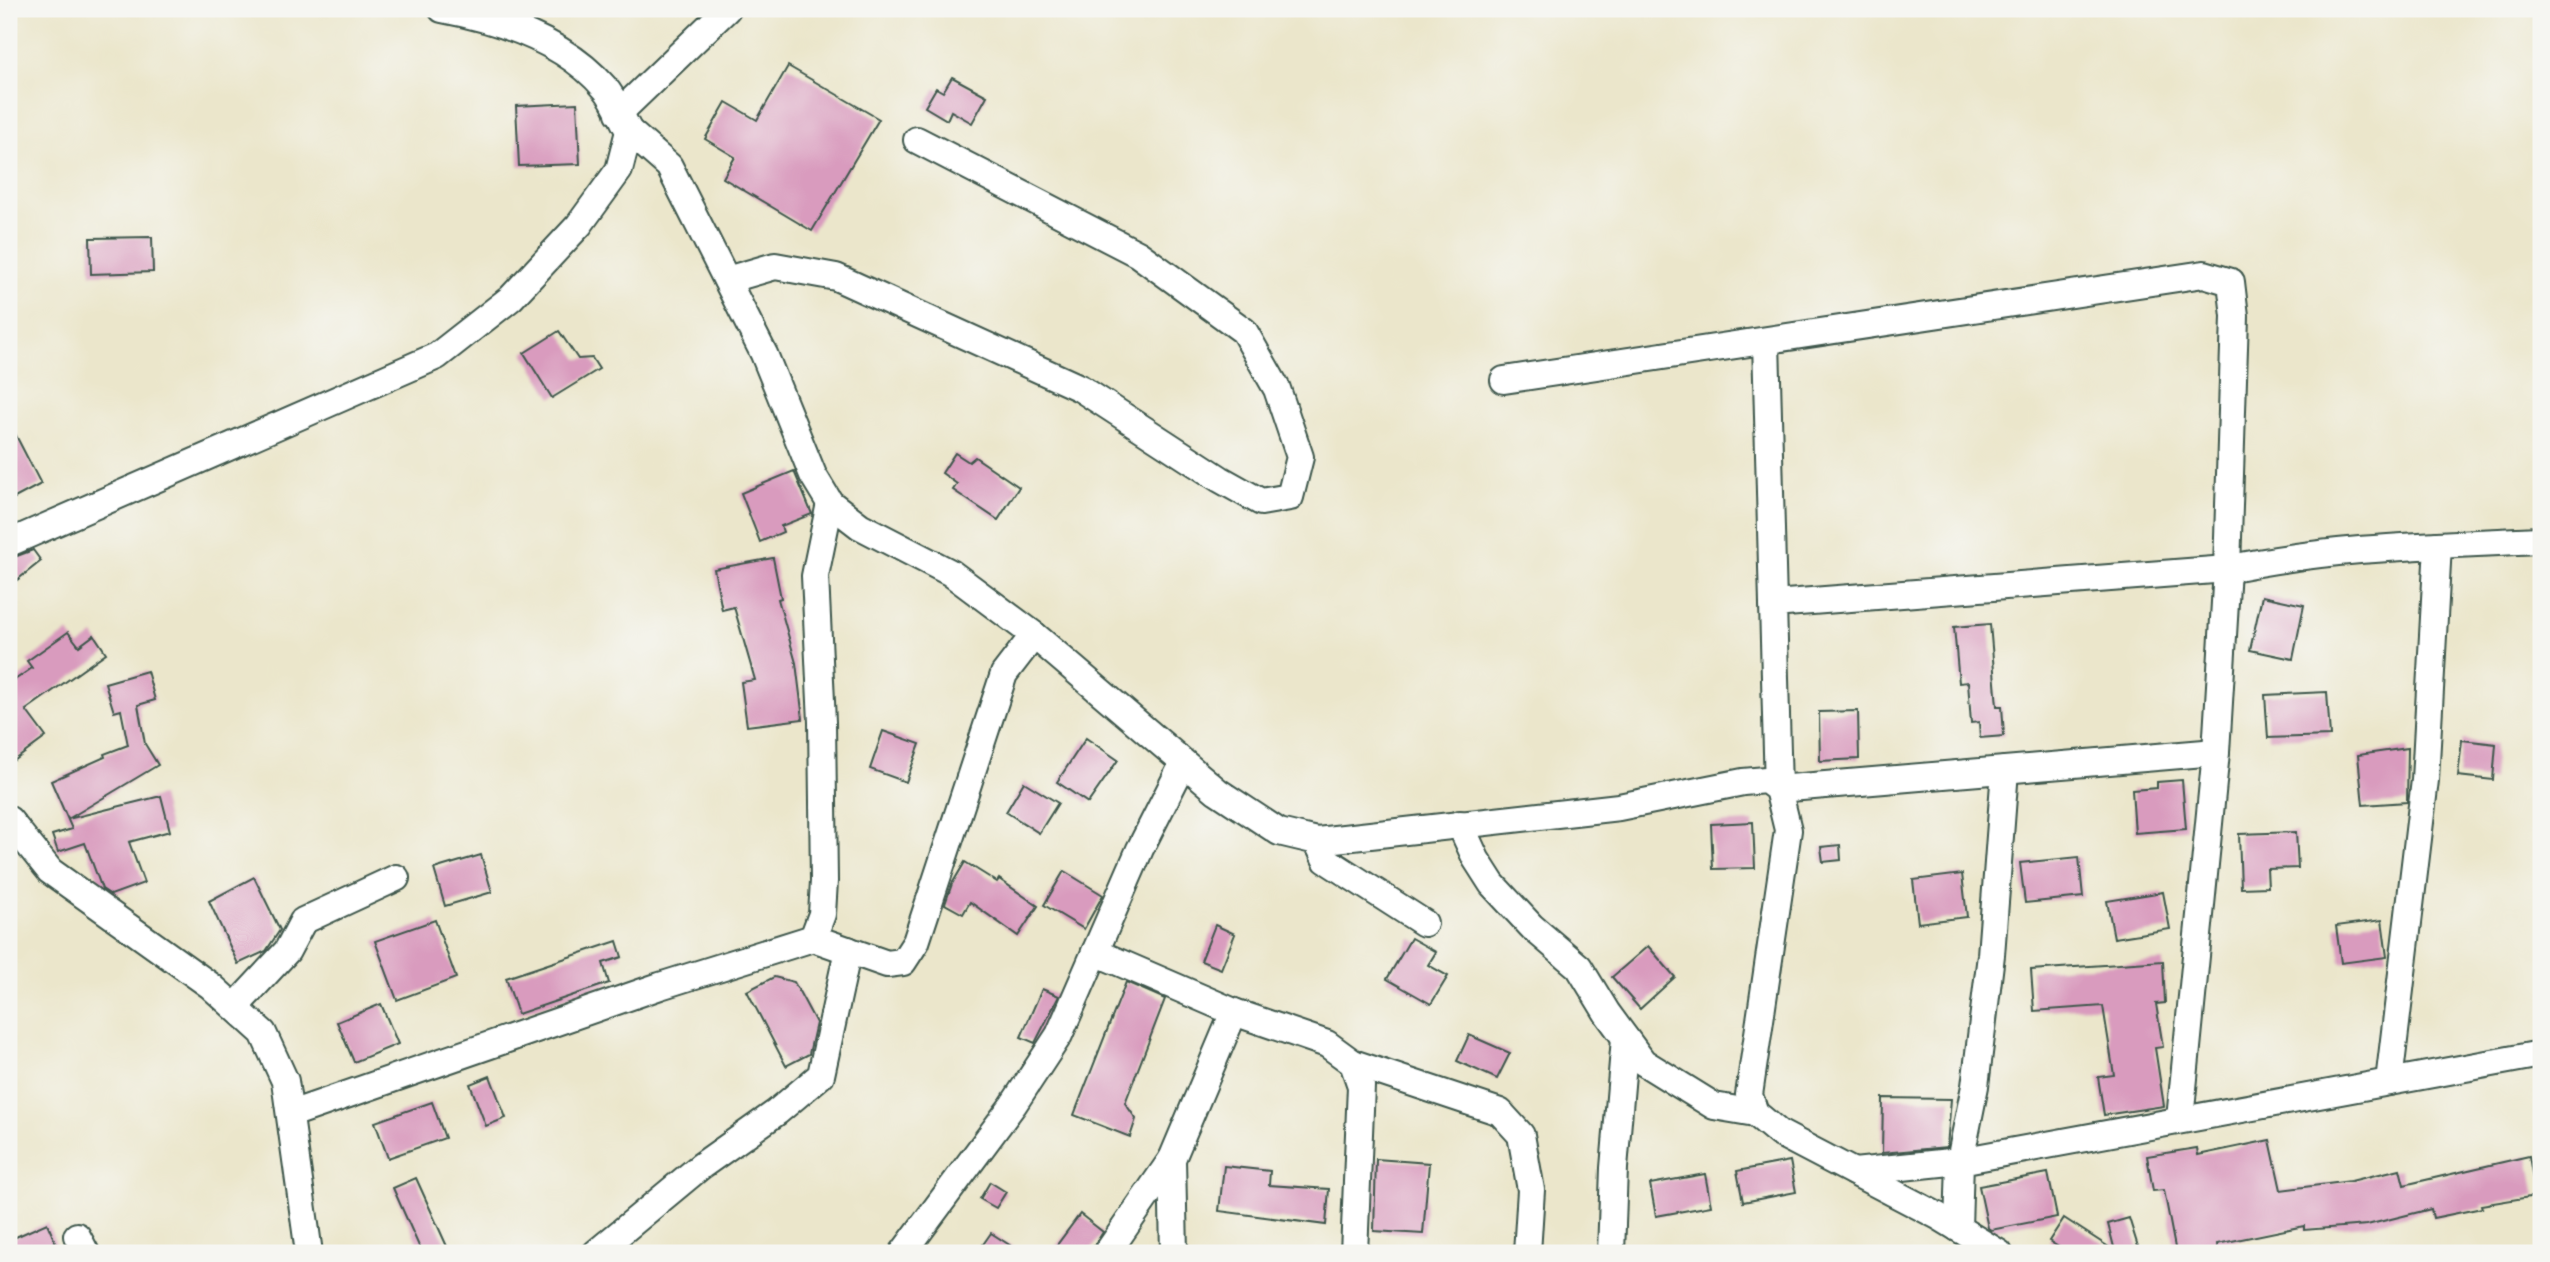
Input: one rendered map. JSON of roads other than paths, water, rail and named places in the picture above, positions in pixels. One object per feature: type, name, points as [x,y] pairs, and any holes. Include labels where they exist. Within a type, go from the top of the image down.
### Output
[{"type":"street","points":[[442,9],[520,30],[570,56],[607,89],[624,122],[669,166],[764,354],[813,475],[830,503],[860,526],[951,573],[1034,635],[1217,791],[1279,832],[1317,841],[1619,807],[1743,782],[1766,780],[1778,789],[2216,752]]},
{"type":"street","points":[[9,543],[437,356],[511,298],[579,225],[619,170],[624,122],[727,9]]},
{"type":"street","points":[[727,280],[775,267],[836,277],[1080,388],[1220,479],[1261,502],[1290,497],[1300,457],[1278,389],[1244,331],[1138,254],[917,140]]},
{"type":"street","points":[[1504,380],[2204,274],[2231,282],[2235,316],[2227,569],[2216,752],[2180,1119]]},
{"type":"street","points":[[1755,1113],[1749,1096],[1788,830],[1778,789],[1766,341]]},
{"type":"street","points":[[813,938],[822,914],[824,881],[822,722],[815,576],[830,503]]},
{"type":"street","points":[[1773,604],[2227,569],[2276,559],[2438,545],[2541,541]]},
{"type":"street","points":[[2389,1082],[2425,780],[2438,545]]},
{"type":"street","points":[[291,1114],[660,986],[813,938],[887,964],[903,962],[916,943],[1004,674],[1034,635]]},
{"type":"street","points":[[903,1253],[1013,1105],[1059,1035],[1140,849],[1183,764]]},
{"type":"street","points":[[1958,1228],[1960,1161],[1975,1086],[1991,955],[2004,770]]},
{"type":"street","points":[[9,820],[50,872],[211,986],[263,1033],[285,1081],[309,1253]]},
{"type":"street","points":[[1460,824],[1476,859],[1492,884],[1532,927],[1579,967],[1643,1062],[1714,1106],[1755,1113],[1779,1133],[1958,1228],[1999,1253]]},
{"type":"street","points":[[1317,841],[1326,859],[1424,923]]},
{"type":"street","points":[[235,1007],[287,951],[303,921],[396,878]]},
{"type":"street","points":[[596,1253],[701,1167],[778,1112],[821,1074],[848,950]]},
{"type":"street","points":[[1096,952],[1234,1012],[1327,1044],[1353,1063],[1500,1112],[1521,1135],[1531,1190],[1527,1253]]},
{"type":"street","points":[[1107,1253],[1172,1159],[1234,1012]]},
{"type":"street","points":[[1611,1253],[1614,1168],[1625,1038]]},
{"type":"street","points":[[1854,1172],[1960,1161],[2541,1054]]},
{"type":"street","points":[[1353,1063],[1361,1086],[1354,1253]]},
{"type":"street","points":[[1172,1159],[1174,1253]]}]
